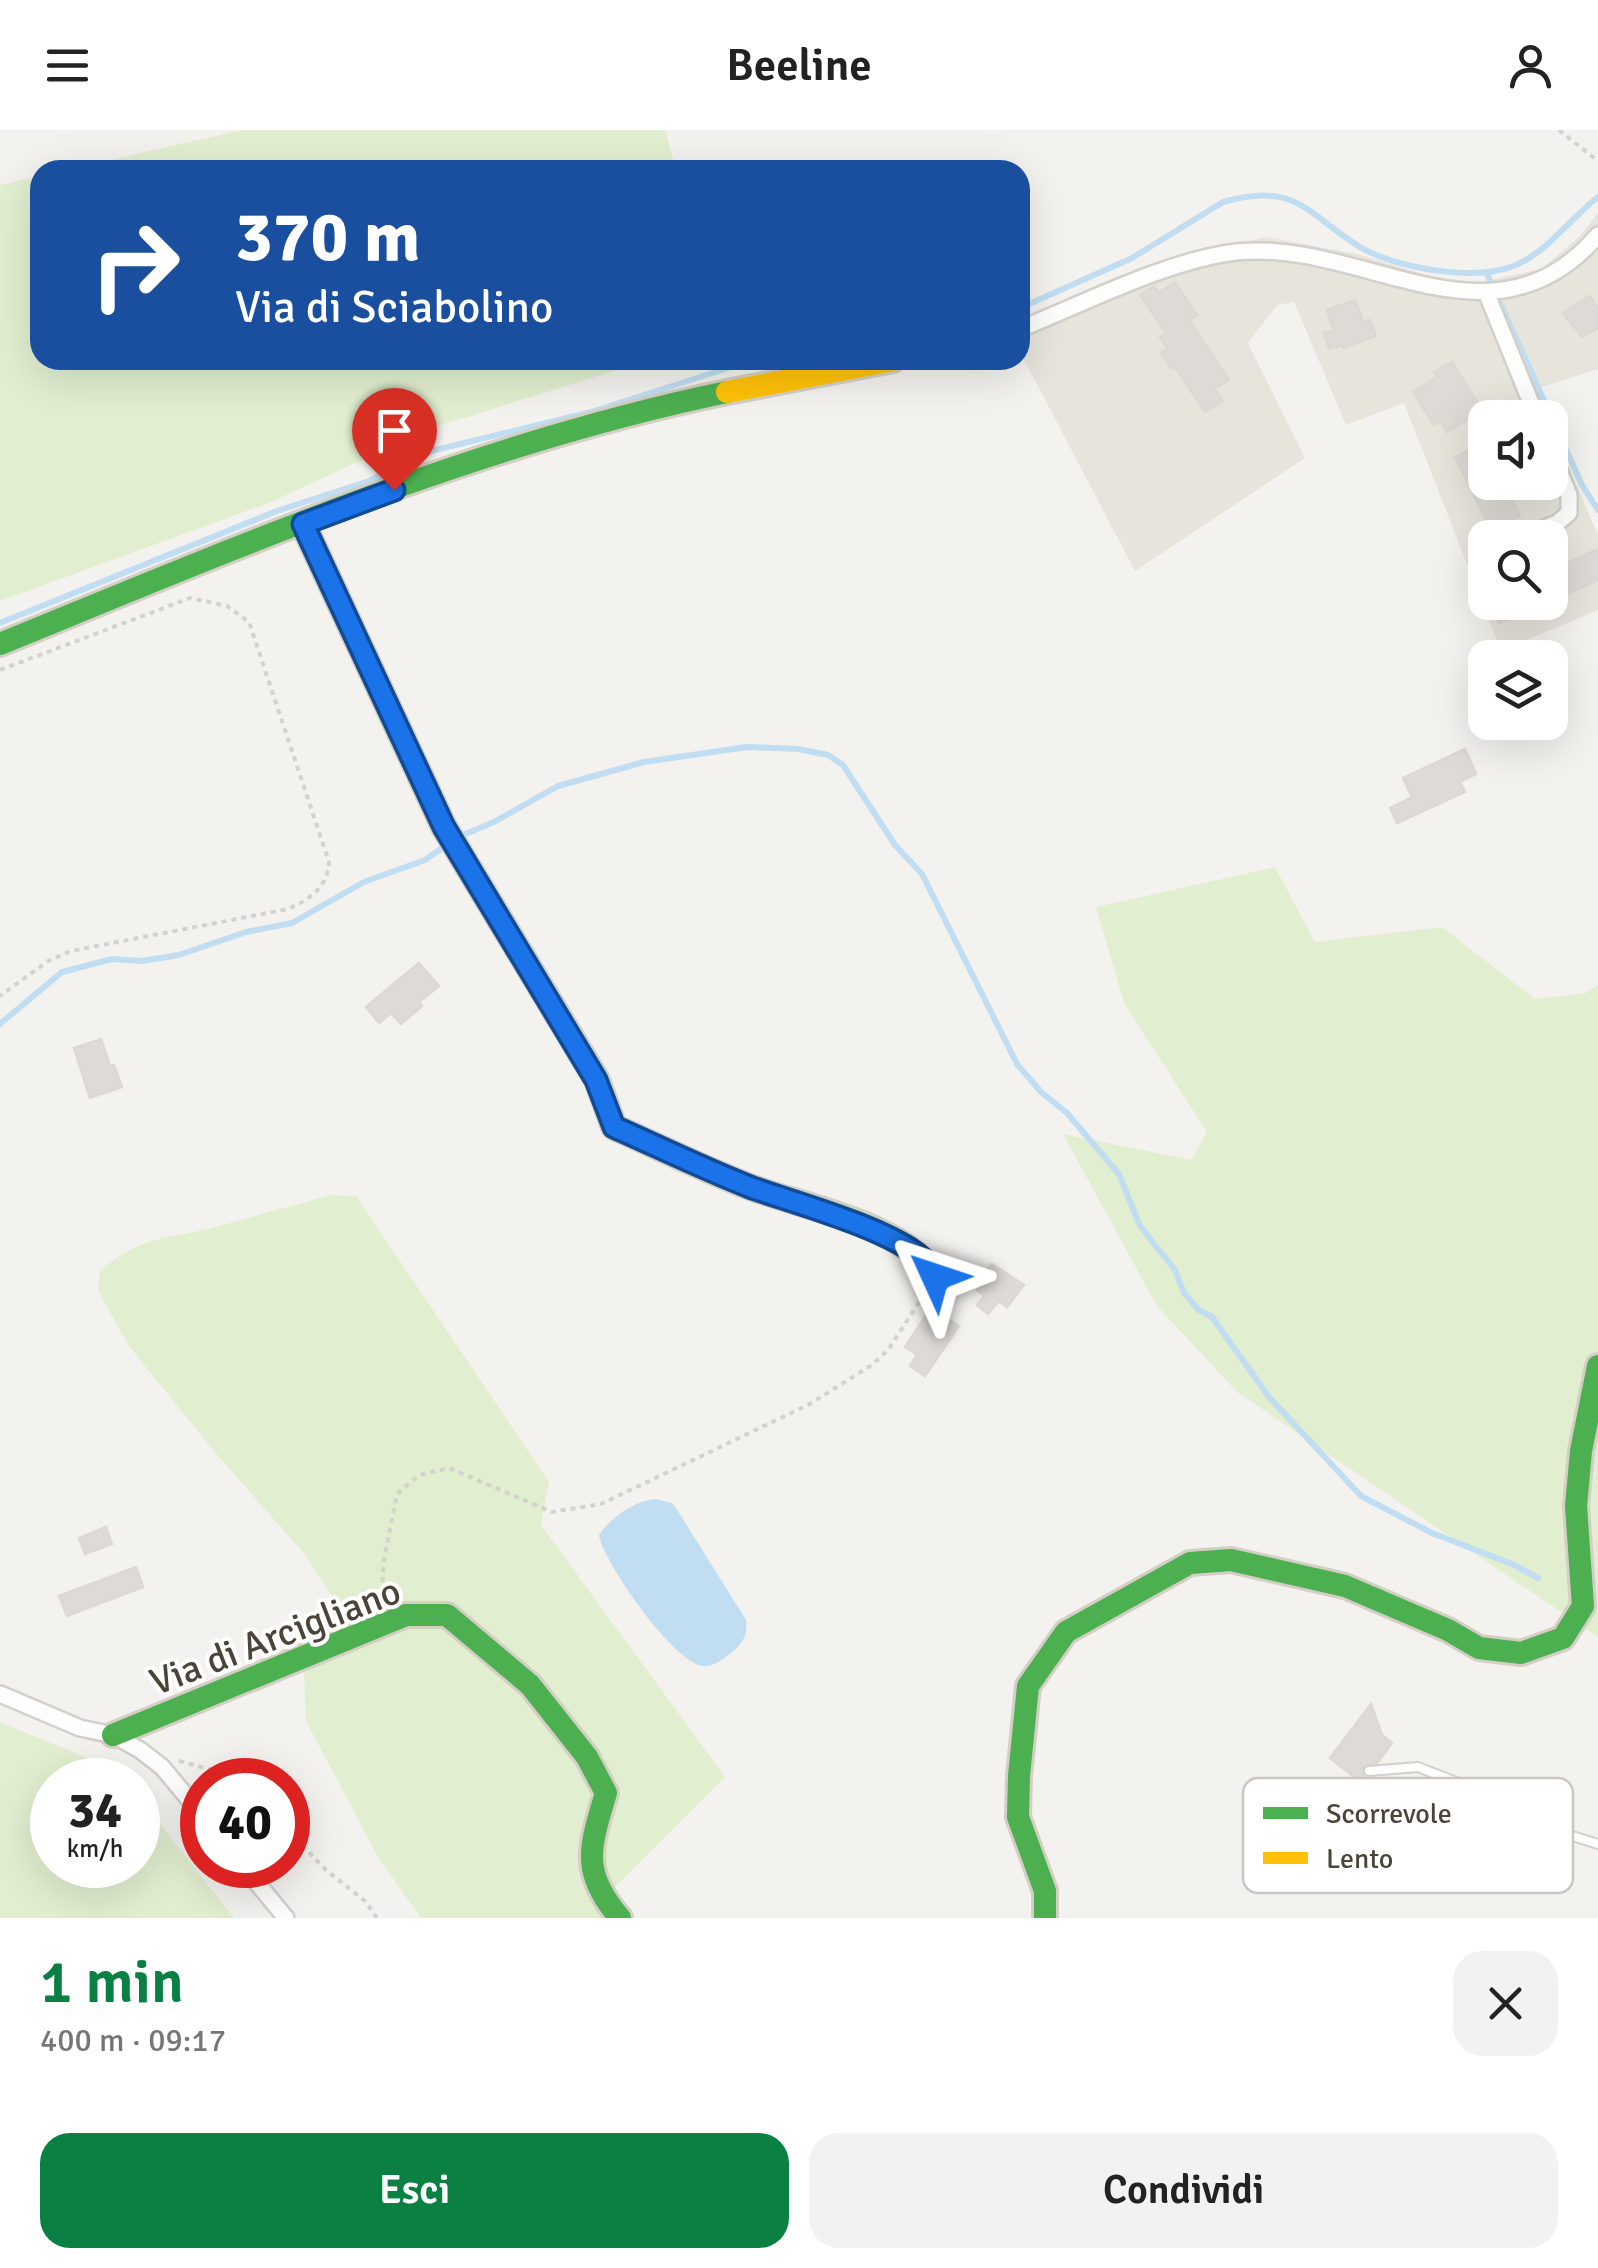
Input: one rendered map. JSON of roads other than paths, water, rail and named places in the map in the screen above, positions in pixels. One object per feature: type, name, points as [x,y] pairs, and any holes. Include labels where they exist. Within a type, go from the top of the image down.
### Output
[{"type":"street","points":[[1030,325],[1180,266],[1237,252],[1334,260],[1445,291],[1486,292],[1553,272],[1598,234]]},
{"type":"street","points":[[1486,292],[1531,400]]},
{"type":"street","points":[[0,644],[303,524],[499,452],[586,425],[841,370]]},
{"type":"street","points":[[1561,520],[1569,513],[1568,492]]},
{"type":"street","points":[[303,524],[444,827],[596,1080],[614,1127],[752,1188],[874,1230],[930,1265],[935,1277]]},
{"type":"street","points":[[1046,1918],[1045,1890],[1018,1817],[1019,1776],[1028,1686],[1066,1632],[1190,1562],[1231,1560],[1345,1586],[1448,1630],[1479,1648],[1522,1653],[1564,1638],[1583,1606],[1576,1506],[1598,1366]]},
{"type":"street","name":"Via di Arcigliano","points":[[113,1736],[406,1615],[447,1615],[530,1684],[587,1758],[606,1793],[588,1861],[604,1901],[620,1918]]},
{"type":"street","points":[[0,1694],[140,1750],[162,1767],[180,1789]]},
{"type":"street","points":[[261,1888],[286,1918]]},
{"type":"lane","points":[[1369,1771],[1418,1767],[1446,1778]]},
{"type":"lane","points":[[1573,1836],[1598,1844]]},
{"type":"water","points":[[655,1499],[672,1503],[676,1508],[746,1620],[742,1643],[711,1665],[691,1661],[659,1631],[626,1588],[603,1548],[599,1535],[610,1522],[623,1511]]},
{"type":"waterway","points":[[1030,304],[1132,258],[1223,202],[1248,197],[1285,198],[1376,255],[1415,267],[1459,273],[1499,270],[1528,259],[1598,197]]},
{"type":"waterway","points":[[1487,274],[1582,485],[1598,510]]},
{"type":"waterway","points":[[0,623],[277,511],[369,481],[427,452],[591,412],[722,370]]},
{"type":"waterway","points":[[458,837],[558,786],[644,762],[747,747],[798,749],[828,755],[843,765],[895,845],[922,874],[1017,1064],[1041,1092],[1067,1113],[1119,1174],[1140,1226],[1175,1270],[1184,1293],[1199,1310],[1212,1317],[1269,1397],[1361,1496],[1432,1533],[1538,1578]]},
{"type":"waterway","points":[[0,1024],[62,972],[112,959],[142,961],[179,955],[246,932],[292,923],[364,882],[425,860],[448,844]]}]
